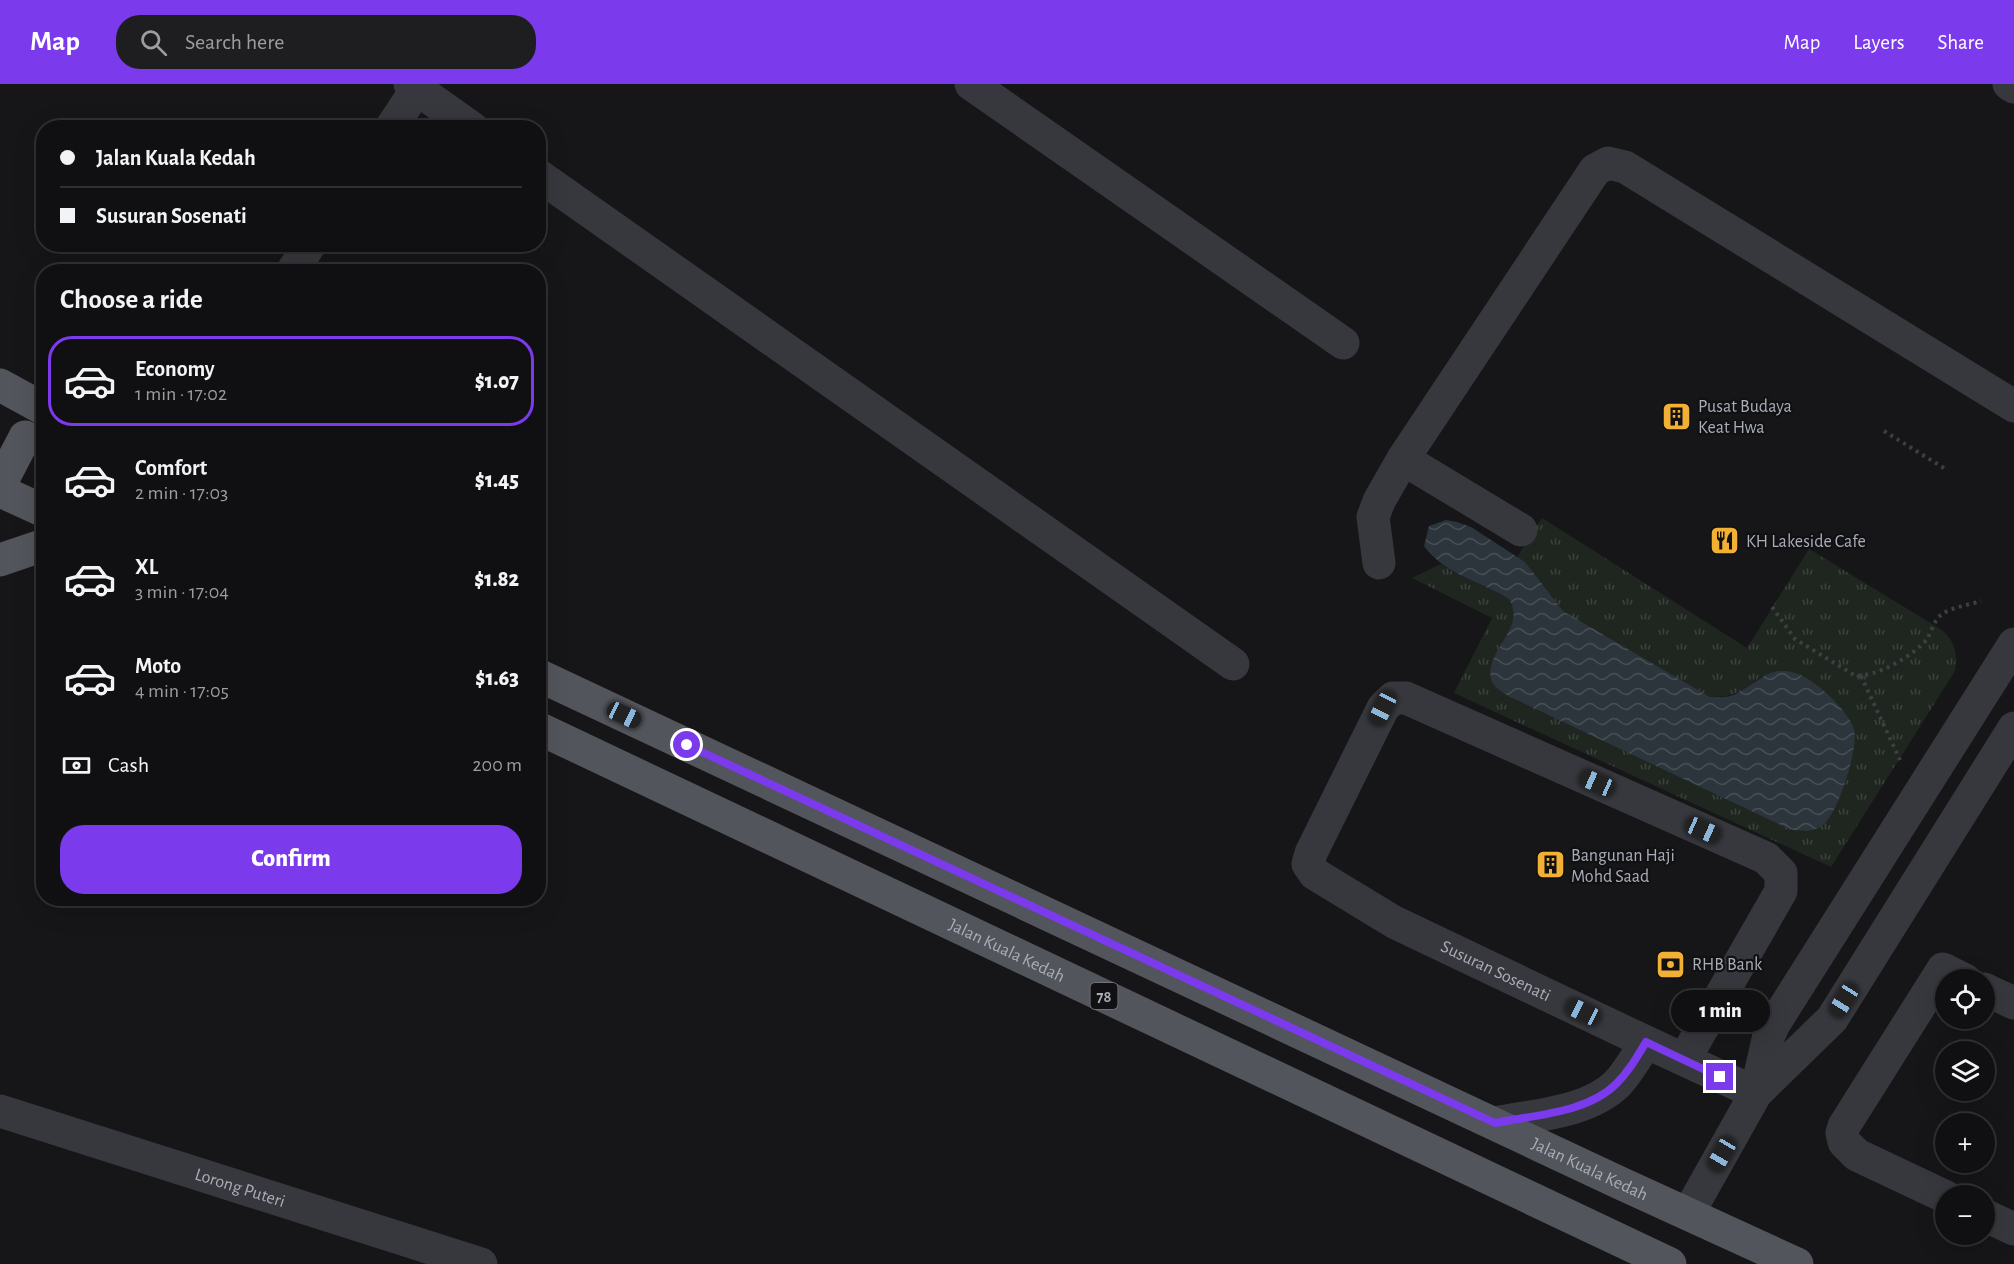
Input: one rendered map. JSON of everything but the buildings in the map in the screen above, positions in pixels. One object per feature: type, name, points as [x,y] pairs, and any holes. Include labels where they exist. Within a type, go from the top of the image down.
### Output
[{"type":"main road","points":[[0,385],[36,405]]},
{"type":"main road","points":[[0,485],[23,436]]},
{"type":"main road","points":[[0,491],[36,507]]},
{"type":"main road","points":[[0,560],[36,548]]},
{"type":"main road","name":"Jalan Kuala Kedah","points":[[546,679],[1797,1264]]},
{"type":"main road","name":"Jalan Kuala Kedah","points":[[546,732],[1670,1264]]},
{"type":"street","points":[[971,84],[1343,343]]},
{"type":"street","points":[[2009,84],[2014,87]]},
{"type":"street","points":[[396,120],[416,86],[461,120]]},
{"type":"street","points":[[1379,563],[1373,517],[1379,501],[1403,459],[1595,170],[1608,163],[1632,171],[2014,406]]},
{"type":"street","points":[[546,181],[1233,664]]},
{"type":"street","points":[[1403,459],[1521,530]]},
{"type":"street","points":[[1756,1093],[1769,1035],[1774,1024],[2014,644]]},
{"type":"street","name":"Susuran Sosenati","points":[[1684,1060],[1781,891],[1781,873],[1766,858],[1406,698],[1393,698],[1383,708],[1311,853],[1308,864],[1315,874],[1394,922],[1684,1060],[1756,1093]]},
{"type":"street","points":[[1688,1214],[1756,1093],[1832,1019],[2014,728]]},
{"type":"street","points":[[1935,982],[1844,1126],[1842,1133],[1844,1142],[1857,1155],[1935,1192]]},
{"type":"street","points":[[1995,994],[2014,1003]]},
{"type":"street","points":[[1495,1123],[1582,1106],[1601,1096],[1629,1070],[1646,1042]]},
{"type":"street","name":"Lorong Puteri","points":[[0,1111],[481,1264]]},
{"type":"street","points":[[1995,1220],[2014,1229]]},
{"type":"path","points":[[1884,431],[1947,470]]},
{"type":"path","points":[[1772,607],[1795,639],[1845,670],[1861,676],[1880,672],[1918,648],[1926,640],[1942,614],[1981,601]]},
{"type":"path","points":[[1861,676],[1918,796]]},
{"type":"green space","points":[[1542,518],[1747,648],[1809,549],[1947,635],[1955,648],[1955,671],[1831,867],[1454,693],[1492,618],[1412,578],[1441,564],[1509,599],[1514,607],[1515,615],[1511,627],[1510,697],[1789,829],[1803,830],[1823,824],[1835,808],[1848,774],[1762,676],[1733,694],[1710,697],[1563,611],[1525,562],[1517,557]]},
{"type":"water","points":[[1446,520],[1471,527],[1525,562],[1563,611],[1710,697],[1734,695],[1764,676],[1778,671],[1795,673],[1811,681],[1838,704],[1854,729],[1855,738],[1846,780],[1830,818],[1816,829],[1802,831],[1789,829],[1510,697],[1500,690],[1492,682],[1490,671],[1513,621],[1513,610],[1509,599],[1452,571],[1432,556],[1424,546],[1429,526]]},
{"type":"place","name":"Pusat Budaya Keat Hwa","points":[[1677,416]]},
{"type":"place","name":"KH Lakeside Cafe","points":[[1725,541]]},
{"type":"place","name":"Bangunan Haji Mohd Saad","points":[[1550,865]]},
{"type":"place","name":"RHB Bank","points":[[1671,964]]},
{"type":"route","points":[[687,745],[1495,1123],[1582,1106],[1601,1096],[1629,1070],[1646,1042],[1720,1077]]}]
